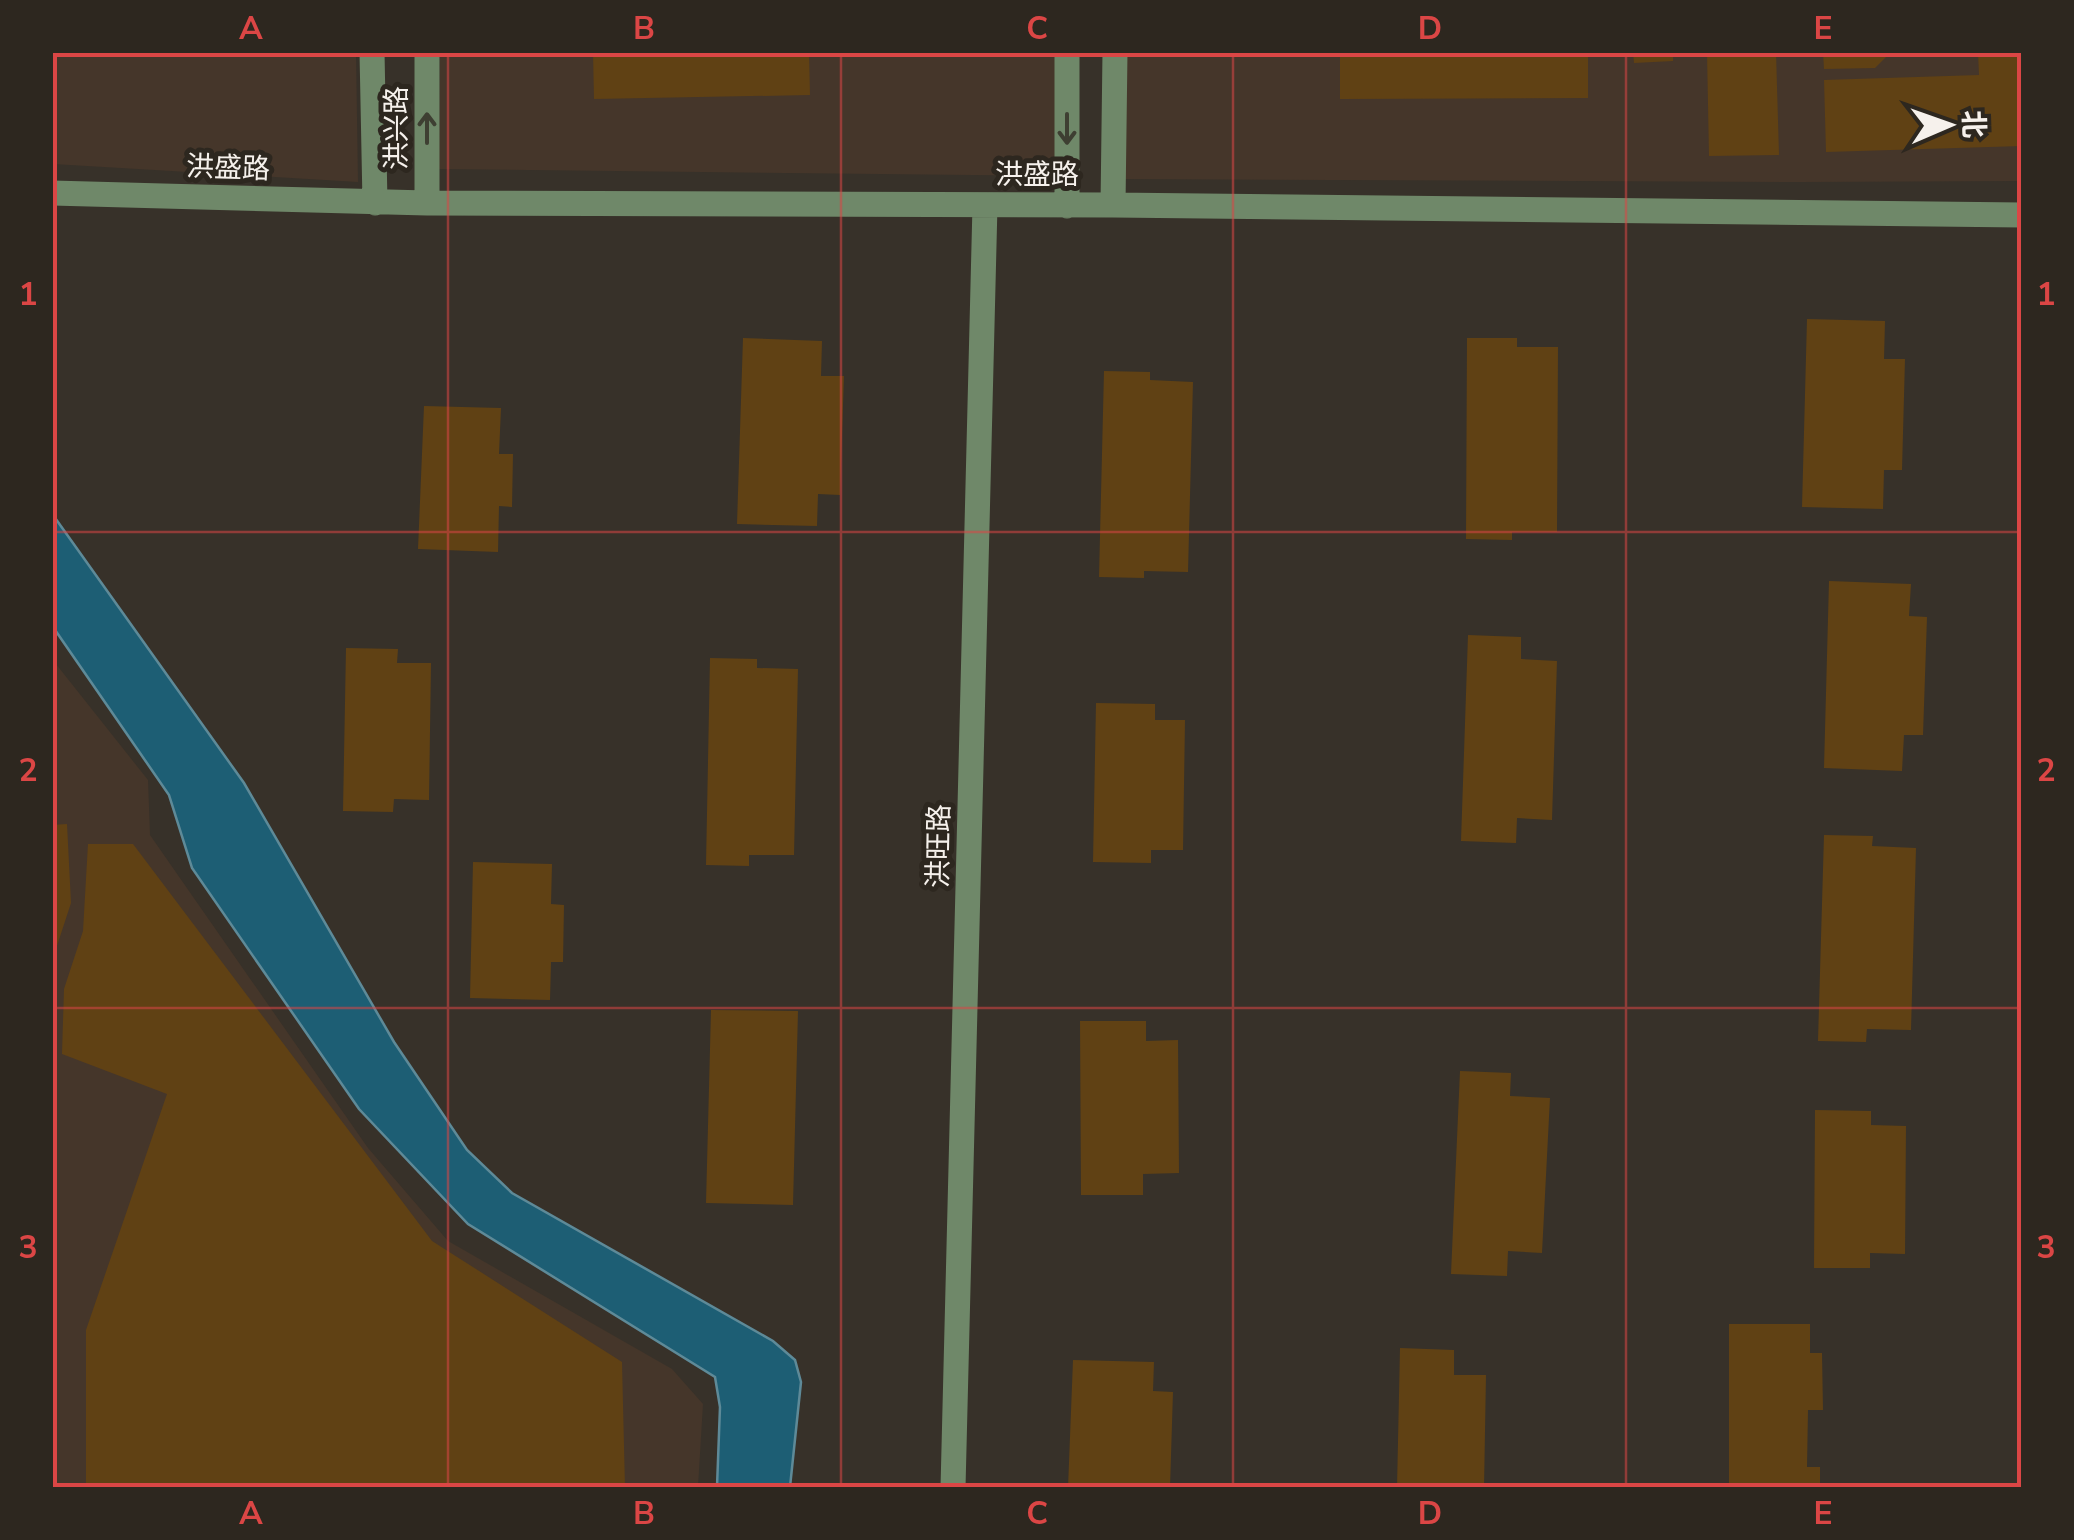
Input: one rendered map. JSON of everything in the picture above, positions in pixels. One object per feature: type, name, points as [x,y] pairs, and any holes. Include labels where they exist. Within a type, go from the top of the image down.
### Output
[{"type":"street","name":"洪兴路","points":[[372,52],[374,202]]},
{"type":"street","name":"洪兴路","points":[[427,52],[427,204]]},
{"type":"street","points":[[1067,52],[1067,206]]},
{"type":"street","points":[[1113,205],[1115,52]]},
{"type":"street","name":"洪盛路","points":[[52,194],[427,204],[1113,205],[2022,215]]},
{"type":"street","name":"洪旺路","points":[[953,1488],[984,206]]},
{"type":"shaded area","points":[[52,53],[356,53],[358,182],[53,164]]},
{"type":"shaded area","points":[[440,53],[1056,53],[1056,176],[439,169]]},
{"type":"shaded area","points":[[1123,53],[2021,53],[2021,181],[1121,179]]},
{"type":"shaded area","points":[[52,659],[148,780],[150,835],[368,1148],[448,1241],[672,1369],[703,1404],[698,1487],[53,1487]]},
{"type":"water","points":[[53,515],[244,783],[394,1042],[467,1150],[512,1193],[773,1341],[795,1360],[801,1382],[790,1487],[717,1487],[720,1407],[715,1377],[468,1224],[359,1109],[192,868],[169,795],[53,627]]},
{"type":"building","points":[[593,52],[809,52],[810,95],[594,99]]},
{"type":"building","points":[[1340,52],[1588,52],[1588,98],[1340,99]]},
{"type":"building","points":[[1633,52],[1673,52],[1673,61],[1634,63]]},
{"type":"building","points":[[1707,52],[1776,52],[1779,155],[1709,156]]},
{"type":"building","points":[[1823,52],[1891,52],[1875,68],[1824,69]]},
{"type":"building","points":[[1978,52],[2022,52],[2022,146],[1826,152],[1824,80],[1979,75]]},
{"type":"building","points":[[1807,319],[1885,321],[1884,359],[1905,359],[1902,470],[1884,470],[1883,509],[1802,507]]},
{"type":"building","points":[[743,338],[822,341],[821,376],[844,376],[840,495],[818,494],[817,526],[737,524]]},
{"type":"building","points":[[1467,338],[1517,338],[1517,347],[1558,347],[1557,532],[1512,532],[1512,540],[1466,539]]},
{"type":"building","points":[[1104,371],[1150,372],[1150,380],[1193,382],[1188,572],[1144,571],[1144,578],[1099,577]]},
{"type":"building","points":[[424,406],[501,408],[499,454],[513,454],[512,507],[499,506],[498,552],[418,549]]},
{"type":"building","points":[[1829,581],[1911,584],[1909,616],[1927,617],[1923,735],[1904,735],[1902,771],[1824,768]]},
{"type":"building","points":[[1468,635],[1521,637],[1521,659],[1557,661],[1552,820],[1517,818],[1516,843],[1461,841]]},
{"type":"building","points":[[346,648],[398,649],[397,663],[431,663],[429,800],[394,799],[393,812],[343,811]]},
{"type":"building","points":[[710,658],[757,659],[757,668],[798,669],[794,855],[749,855],[749,866],[706,865]]},
{"type":"building","points":[[1096,703],[1155,704],[1155,720],[1185,720],[1183,850],[1151,850],[1151,863],[1093,862]]},
{"type":"building","points":[[67,824],[71,903],[53,958],[52,825]]},
{"type":"building","points":[[1824,835],[1873,836],[1872,846],[1916,848],[1911,1030],[1867,1029],[1866,1042],[1818,1041]]},
{"type":"building","points":[[88,844],[133,844],[432,1241],[622,1362],[625,1488],[86,1488],[86,1330],[167,1094],[62,1054],[64,989],[83,931]]},
{"type":"building","points":[[473,862],[552,864],[551,904],[564,905],[563,962],[551,962],[550,1000],[470,998]]},
{"type":"building","points":[[711,1010],[798,1011],[793,1205],[706,1203]]},
{"type":"building","points":[[1080,1021],[1146,1021],[1146,1041],[1178,1040],[1179,1173],[1143,1174],[1143,1195],[1081,1195]]},
{"type":"building","points":[[1460,1071],[1511,1073],[1510,1096],[1550,1098],[1542,1253],[1508,1251],[1507,1276],[1451,1274]]},
{"type":"building","points":[[1815,1110],[1871,1111],[1871,1125],[1906,1126],[1905,1254],[1870,1253],[1870,1268],[1814,1268]]},
{"type":"building","points":[[1729,1324],[1810,1324],[1810,1353],[1822,1353],[1823,1410],[1808,1410],[1807,1467],[1820,1467],[1820,1488],[1729,1488]]},
{"type":"building","points":[[1400,1348],[1454,1350],[1454,1375],[1486,1375],[1484,1488],[1397,1488]]},
{"type":"building","points":[[1073,1360],[1154,1362],[1153,1391],[1173,1392],[1170,1488],[1068,1488]]}]
